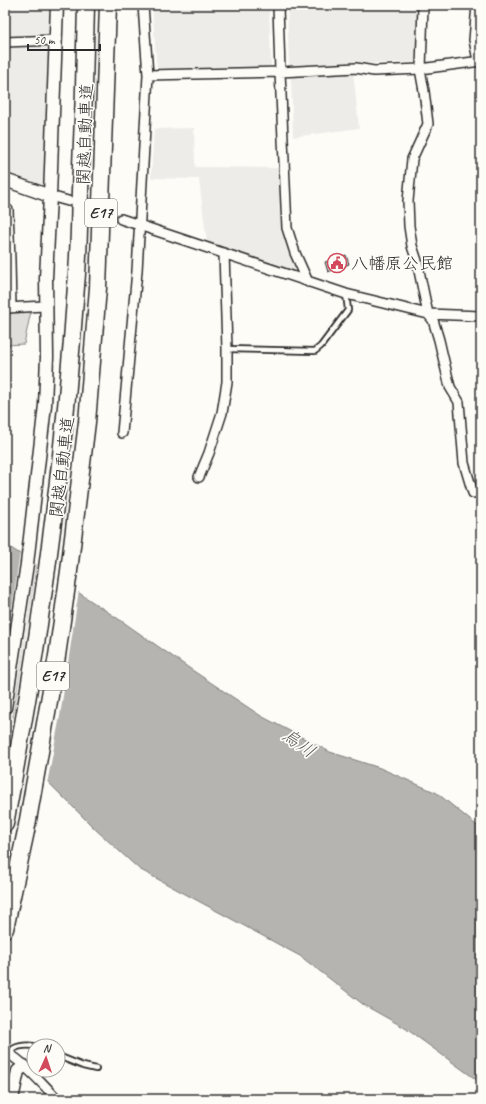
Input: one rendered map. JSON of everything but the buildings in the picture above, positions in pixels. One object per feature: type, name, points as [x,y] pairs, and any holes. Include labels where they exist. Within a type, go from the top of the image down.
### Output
[{"type":"highway","name":"関越自動車道","points":[[5,824],[37,640],[66,413],[77,285],[86,5]]},
{"type":"highway","name":"関越自動車道","points":[[5,929],[26,831],[57,656],[87,422],[98,288],[108,5]]},
{"type":"street","points":[[5,708],[27,564],[45,405],[46,271],[58,5]]},
{"type":"street","points":[[122,433],[138,270],[148,75],[143,5]]},
{"type":"street","points":[[278,5],[288,228],[295,253],[308,282]]},
{"type":"street","points":[[423,5],[420,69],[428,124],[412,158],[408,201],[409,226],[412,246],[417,261],[428,314],[433,320],[450,387],[459,402],[464,463],[473,493]]},
{"type":"street","points":[[148,75],[280,72],[356,68],[374,71],[420,69],[479,61],[474,40],[477,5]]},
{"type":"street","points":[[5,42],[56,40]]},
{"type":"street","points":[[5,180],[68,201]]},
{"type":"street","points":[[5,210],[8,210],[8,308],[45,306]]},
{"type":"street","points":[[121,219],[346,294],[428,314],[481,316]]},
{"type":"street","points":[[199,477],[209,453],[222,413],[227,382],[224,253]]},
{"type":"street","points":[[8,1053],[24,1066],[57,1099]]},
{"type":"street","points":[[12,1099],[18,1071],[24,1066]]},
{"type":"lane","points":[[227,349],[315,351],[321,346],[348,310],[346,294]]},
{"type":"lane","points":[[8,1053],[13,1049],[26,1045]]},
{"type":"lane","points":[[66,1059],[96,1069]]},
{"type":"shaded area","points":[[5,5],[49,5],[47,190],[5,175]]},
{"type":"shaded area","points":[[152,5],[269,5],[271,67],[157,69]]},
{"type":"shaded area","points":[[287,5],[419,5],[417,62],[289,66]]},
{"type":"shaded area","points":[[353,71],[359,128],[293,137],[291,75]]},
{"type":"shaded area","points":[[194,128],[195,167],[279,168],[285,239],[295,269],[294,270],[207,244],[199,179],[151,178],[154,129]]},
{"type":"shaded area","points":[[31,311],[24,344],[5,345],[5,314]]},
{"type":"water","name":"烏川","points":[[5,544],[261,716],[330,752],[380,768],[437,793],[481,829],[481,1083],[405,1028],[364,1005],[300,956],[139,869],[95,829],[42,776],[14,718],[5,706]]},
{"type":"pier","points":[[20,552],[36,562],[12,718],[5,710],[5,656]]},
{"type":"pier","points":[[37,563],[79,590],[60,716],[47,784],[40,777],[13,721]]},
{"type":"tunnel","points":[[77,204],[121,219]]},
{"type":"place","name":"八幡原公民館","points":[[337,263]]}]
